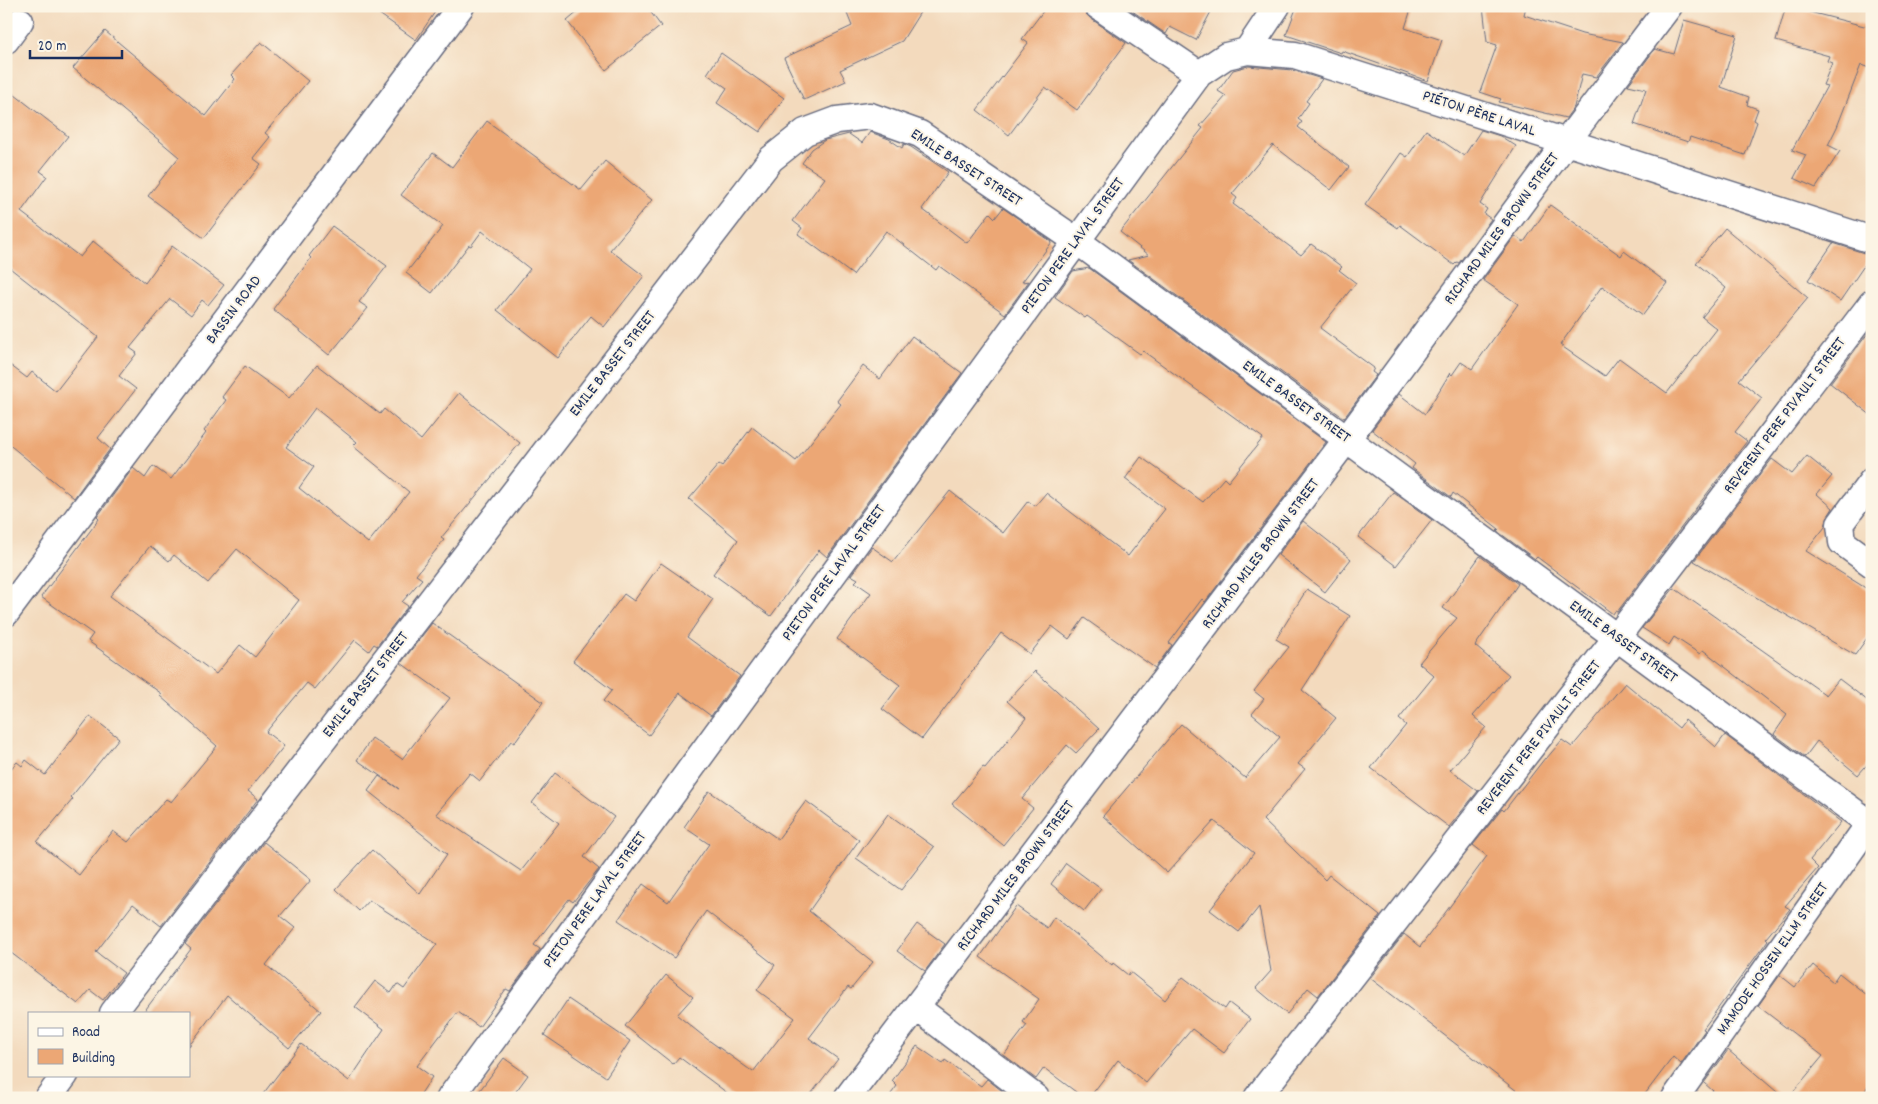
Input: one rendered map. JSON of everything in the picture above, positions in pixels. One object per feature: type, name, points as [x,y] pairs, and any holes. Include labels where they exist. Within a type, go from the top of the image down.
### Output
[{"type":"street","name":"BASSIN ROAD","points":[[6,613],[461,6]]},
{"type":"street","points":[[1098,6],[1199,74]]},
{"type":"street","points":[[1237,54],[1277,6]]},
{"type":"street","name":"RICHARD MILES BROWN STREET","points":[[848,1098],[1347,439],[1566,141],[1669,6]]},
{"type":"street","name":"PIETON PERE LAVAL STREET","points":[[450,1098],[1199,74],[1237,54]]},
{"type":"street","name":"PIÉTON PÈRE LAVAL","points":[[1237,54],[1295,55],[1872,240]]},
{"type":"street","name":"EMILE BASSET STREET","points":[[114,1012],[765,167],[778,153],[805,132],[837,120],[870,116],[920,134],[1077,241],[1871,823]]},
{"type":"street","name":"REVERENT PERE PIVAULT STREET","points":[[1257,1098],[1618,638],[1872,303]]},
{"type":"street","points":[[1872,481],[1840,524],[1842,542],[1872,564]]},
{"type":"street","name":"MAMODE HOSSEN ELLM STREET","points":[[1675,1098],[1871,823]]},
{"type":"street","points":[[916,1007],[1036,1098]]},
{"type":"street","points":[[48,1098],[64,1076]]},
{"type":"building","points":[[368,6],[439,6],[416,40]]},
{"type":"building","points":[[585,6],[646,6],[661,26],[606,70],[567,21]]},
{"type":"building","points":[[844,6],[924,6],[902,41],[840,70],[846,81],[804,100],[784,58],[852,26]]},
{"type":"building","points":[[1047,6],[1083,6],[1085,13],[1090,18],[1126,43],[1077,110],[1045,87],[1009,135],[977,110],[1028,43],[1022,39]]},
{"type":"building","points":[[1125,6],[1214,6],[1196,40],[1170,27],[1166,34]]},
{"type":"building","points":[[1297,6],[1412,6],[1405,28],[1442,40],[1428,81],[1342,51],[1341,53],[1286,35]]},
{"type":"building","points":[[1483,6],[1526,6],[1524,15],[1582,34],[1623,42],[1596,77],[1582,74],[1574,107],[1566,118],[1499,102],[1501,99],[1480,92],[1497,45],[1487,42]]},
{"type":"building","points":[[1786,6],[1872,28],[1872,69],[1861,65],[1828,145],[1840,151],[1816,188],[1794,178],[1806,155],[1792,150],[1827,86],[1823,85],[1832,63],[1827,61],[1829,56],[1776,41]]},
{"type":"building","points":[[1684,20],[1737,35],[1721,87],[1749,97],[1747,105],[1758,109],[1754,120],[1757,122],[1745,155],[1690,137],[1688,142],[1634,124],[1646,89],[1628,85],[1655,49],[1674,54]]},
{"type":"building","points":[[105,31],[206,116],[235,79],[231,75],[261,42],[308,81],[265,133],[270,137],[253,158],[261,164],[204,238],[148,196],[179,157],[73,68]]},
{"type":"building","points":[[721,53],[784,98],[760,132],[717,103],[727,88],[707,74]]},
{"type":"building","points":[[1248,66],[1292,70],[1322,79],[1306,101],[1309,103],[1298,119],[1302,122],[1298,127],[1349,167],[1331,190],[1273,145],[1232,194],[1237,198],[1233,204],[1301,255],[1311,244],[1342,267],[1339,270],[1356,283],[1320,328],[1374,368],[1372,372],[1376,375],[1344,418],[1128,260],[1149,255],[1120,232],[1203,128],[1200,126],[1226,96],[1218,91],[1233,70]]},
{"type":"building","points":[[6,88],[68,136],[40,171],[47,176],[21,212],[80,257],[93,241],[145,283],[172,246],[224,285],[208,305],[202,300],[191,315],[170,299],[130,348],[137,353],[119,376],[136,389],[98,438],[110,449],[74,498],[6,442],[6,362],[27,378],[32,372],[56,391],[98,337],[6,265]]},
{"type":"building","points":[[487,121],[581,190],[605,161],[652,200],[610,250],[644,276],[604,327],[591,316],[558,358],[497,310],[530,269],[482,231],[432,293],[406,273],[443,226],[401,195],[433,153],[452,167]]},
{"type":"building","points":[[1426,130],[1464,156],[1481,130],[1500,136],[1516,146],[1480,204],[1487,209],[1484,214],[1491,219],[1459,263],[1457,262],[1454,265],[1400,225],[1398,228],[1365,205],[1401,153],[1407,157]]},
{"type":"building","points":[[870,132],[889,139],[902,148],[904,144],[911,147],[948,172],[922,209],[967,243],[990,213],[995,218],[1003,208],[1052,242],[1022,282],[1029,281],[1005,314],[939,266],[936,270],[886,231],[853,275],[798,234],[802,228],[793,221],[825,178],[802,163],[812,149],[825,140],[849,134],[862,143]]},
{"type":"building","points":[[1550,205],[1621,256],[1624,251],[1667,283],[1643,315],[1602,286],[1560,345],[1605,376],[1619,358],[1667,393],[1717,329],[1702,317],[1726,288],[1696,263],[1725,228],[1808,298],[1739,380],[1762,398],[1735,432],[1747,441],[1617,612],[1615,611],[1613,614],[1537,557],[1535,559],[1497,531],[1499,529],[1453,493],[1451,497],[1412,468],[1415,464],[1372,430],[1399,394],[1425,414],[1450,373],[1452,375],[1461,362],[1472,369],[1518,304],[1483,280],[1515,236],[1524,242]]},
{"type":"building","points":[[332,226],[387,266],[359,302],[368,308],[329,355],[273,309]]},
{"type":"building","points":[[1833,243],[1864,253],[1870,257],[1840,301],[1808,280]]},
{"type":"building","points":[[1089,268],[1326,442],[1205,602],[1202,599],[1169,643],[1172,645],[1155,668],[1084,618],[1069,639],[1052,626],[1030,654],[1001,633],[922,739],[882,709],[900,685],[837,639],[871,593],[855,582],[858,579],[851,575],[872,547],[893,562],[950,491],[1003,533],[1028,501],[1035,506],[1046,493],[1128,556],[1165,509],[1125,479],[1141,457],[1203,502],[1224,478],[1228,482],[1263,438],[1143,351],[1140,354],[1087,316],[1085,318],[1055,297],[1073,271]]},
{"type":"building","points":[[1872,328],[1872,416],[1830,383]]},
{"type":"building","points":[[912,336],[962,373],[827,557],[819,550],[771,616],[713,574],[738,540],[689,499],[719,464],[722,466],[752,427],[796,461],[841,404],[837,401],[863,366],[880,379]]},
{"type":"building","points":[[317,365],[380,414],[384,409],[421,440],[459,393],[520,443],[441,538],[444,540],[416,575],[422,579],[402,602],[408,606],[377,646],[374,644],[369,651],[355,640],[315,689],[307,683],[266,732],[284,746],[248,791],[258,799],[161,926],[133,904],[96,952],[124,973],[103,1000],[90,990],[78,1004],[6,949],[6,774],[17,762],[22,766],[26,760],[45,775],[90,716],[119,738],[71,797],[73,799],[37,842],[79,875],[113,831],[128,842],[166,799],[171,802],[217,746],[160,696],[162,694],[88,641],[93,634],[41,597],[99,519],[97,517],[133,468],[145,478],[153,466],[171,479],[206,433],[204,431],[226,400],[222,397],[245,366],[289,398]],"holes":[[[315,408],[357,442],[353,446],[409,492],[368,543],[299,488],[314,467],[286,447]],[[150,546],[169,561],[174,555],[208,583],[237,549],[299,600],[255,657],[240,645],[216,674],[110,596]]]},
{"type":"building","points":[[1807,456],[1832,476],[1817,494],[1833,508],[1828,516],[1825,527],[1806,551],[1872,592],[1872,631],[1855,655],[1694,561],[1772,459],[1792,474]]},
{"type":"building","points":[[1393,492],[1432,520],[1396,566],[1358,537]]},
{"type":"building","points":[[1303,521],[1351,559],[1325,592],[1278,555]]},
{"type":"building","points":[[1480,556],[1518,584],[1475,646],[1509,675],[1473,716],[1486,727],[1450,770],[1478,791],[1449,827],[1371,768],[1406,725],[1399,719],[1434,676],[1419,663],[1457,618],[1443,608]]},
{"type":"building","points":[[661,563],[713,599],[687,637],[740,676],[711,716],[680,693],[649,735],[603,701],[612,690],[573,661],[624,594],[634,601]]},
{"type":"building","points":[[1674,588],[1826,695],[1839,679],[1872,704],[1872,759],[1858,775],[1817,741],[1805,757],[1774,734],[1787,715],[1703,650],[1700,654],[1674,637],[1669,645],[1642,628]]},
{"type":"building","points":[[1307,589],[1350,616],[1302,690],[1336,718],[1298,764],[1305,769],[1263,820],[1325,880],[1329,875],[1380,916],[1318,996],[1308,988],[1287,1014],[1256,988],[1271,971],[1259,907],[1239,932],[1210,910],[1254,853],[1214,821],[1167,873],[1103,816],[1181,724],[1245,778],[1280,737],[1252,714],[1264,699],[1254,691],[1289,647],[1276,639]]},
{"type":"building","points":[[432,623],[543,702],[514,743],[511,741],[480,781],[470,773],[436,814],[521,871],[559,823],[532,803],[555,773],[614,817],[584,857],[599,869],[573,902],[569,899],[534,945],[540,949],[510,991],[506,989],[479,1027],[458,1012],[417,1066],[432,1077],[418,1098],[260,1098],[301,1044],[349,1081],[384,1029],[355,1007],[375,981],[391,993],[397,984],[404,989],[437,944],[369,900],[359,911],[336,889],[372,850],[420,894],[447,854],[368,791],[379,776],[399,789],[357,760],[372,738],[402,759],[450,698],[401,663]]},
{"type":"building","points":[[1035,671],[1099,729],[1076,753],[1067,745],[1022,799],[1033,808],[1003,845],[952,804],[983,767],[985,768],[1026,718],[1007,701]]},
{"type":"building","points":[[1625,683],[1679,728],[1685,720],[1716,747],[1725,735],[1841,822],[1810,860],[1818,868],[1785,906],[1790,909],[1766,938],[1768,940],[1703,1029],[1705,1030],[1681,1064],[1673,1057],[1642,1098],[1526,1098],[1370,978],[1404,934],[1420,947],[1487,856],[1473,845],[1502,809],[1504,811],[1545,758],[1562,740],[1572,747]]},
{"type":"building","points":[[709,791],[778,839],[806,801],[859,840],[809,911],[873,962],[851,989],[848,987],[809,1038],[838,1059],[808,1098],[734,1098],[679,1057],[673,1064],[625,1026],[666,975],[693,997],[677,1015],[753,1072],[795,1018],[757,990],[775,965],[706,911],[674,958],[618,920],[643,884],[668,902],[709,844],[684,827]]},
{"type":"building","points":[[888,814],[934,847],[901,890],[856,858]]},
{"type":"building","points":[[264,842],[311,880],[280,916],[295,928],[266,965],[321,1011],[289,1048],[227,995],[190,1045],[190,1012],[144,1012],[191,949],[185,944]]},
{"type":"building","points":[[1066,863],[1101,889],[1084,911],[1051,884]]},
{"type":"building","points":[[1016,906],[1047,928],[1054,917],[1112,965],[1113,963],[1128,975],[1130,972],[1165,1000],[1183,977],[1225,1009],[1229,1003],[1250,1019],[1224,1053],[1192,1029],[1146,1083],[1118,1060],[1089,1098],[1084,1098],[1044,1068],[1036,1079],[1004,1055],[1027,1025],[1023,1022],[1039,999],[980,957]]},
{"type":"building","points":[[917,924],[945,944],[925,971],[897,951]]},
{"type":"building","points":[[1813,965],[1833,982],[1839,973],[1872,999],[1872,1082],[1859,1098],[1788,1098],[1823,1056],[1758,1006],[1780,975],[1795,987]]},
{"type":"building","points":[[568,999],[630,1041],[606,1077],[544,1035]]},
{"type":"building","points":[[917,1046],[943,1064],[945,1060],[981,1086],[987,1079],[1011,1098],[888,1098],[897,1086],[892,1081]]},
{"type":"building","points":[[1728,1050],[1784,1098],[1721,1098],[1704,1083]]},
{"type":"building","points":[[504,1058],[528,1075],[511,1098],[474,1098]]}]
